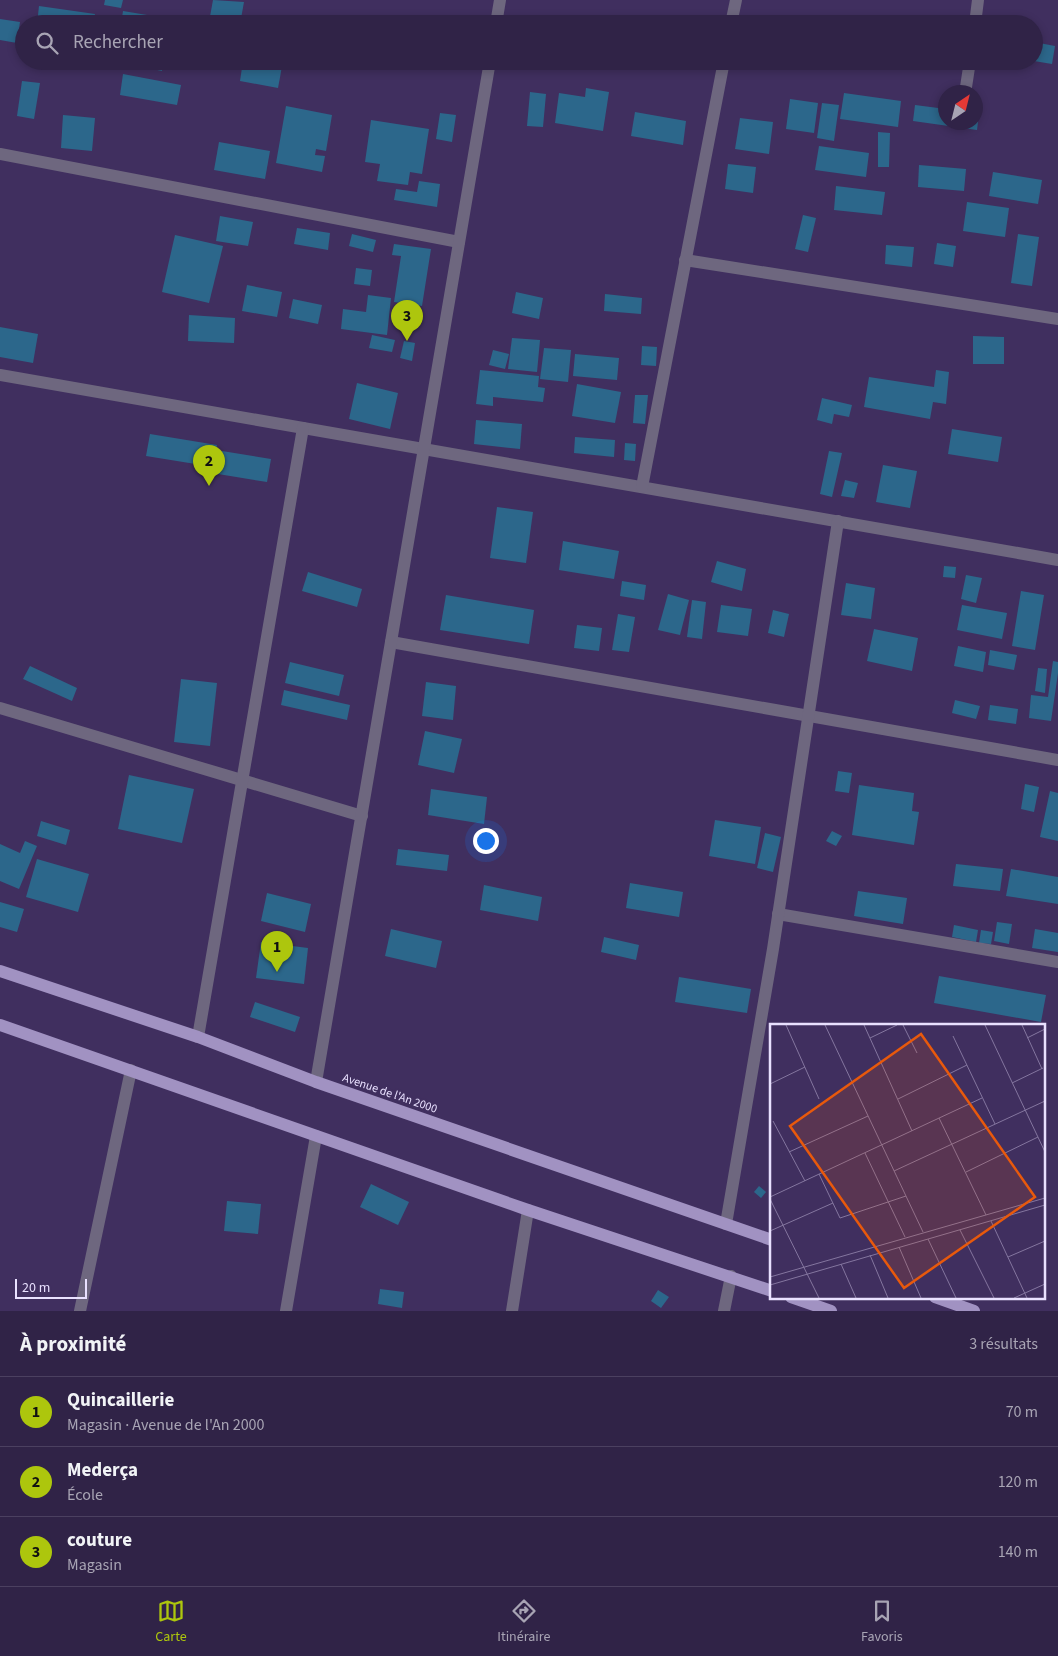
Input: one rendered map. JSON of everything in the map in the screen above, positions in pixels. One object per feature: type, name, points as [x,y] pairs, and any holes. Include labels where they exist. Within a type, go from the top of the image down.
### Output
[{"type":"main road","name":"Avenue de l'An 2000","points":[[0,971],[198,1037],[316,1082],[770,1239]]},
{"type":"main road","points":[[0,1025],[528,1210],[770,1289]]},
{"type":"main road","points":[[794,1298],[831,1311]]},
{"type":"main road","points":[[937,1298],[974,1311]]},
{"type":"street","points":[[498,15],[500,0]]},
{"type":"street","points":[[733,15],[736,0]]},
{"type":"street","points":[[976,15],[978,0]]},
{"type":"street","points":[[316,1082],[488,70]]},
{"type":"street","points":[[642,487],[722,70]]},
{"type":"street","points":[[966,85],[969,70]]},
{"type":"street","points":[[0,154],[459,242]]},
{"type":"street","points":[[685,260],[1058,319]]},
{"type":"street","points":[[0,375],[1058,560]]},
{"type":"street","points":[[198,1037],[303,428]]},
{"type":"street","points":[[726,1224],[778,914],[838,522]]},
{"type":"street","points":[[391,642],[1058,760]]},
{"type":"street","points":[[0,708],[362,816]]},
{"type":"street","points":[[778,914],[1058,962]]},
{"type":"street","points":[[80,1311],[132,1070]]},
{"type":"street","points":[[286,1311],[316,1136]]},
{"type":"street","points":[[512,1311],[528,1210]]},
{"type":"street","points":[[724,1311],[731,1276]]},
{"type":"building","points":[[105,0],[123,0],[121,8],[104,5]]},
{"type":"building","points":[[213,0],[244,2],[242,15],[210,15]]},
{"type":"building","points":[[39,6],[95,14],[95,15],[38,15]]},
{"type":"building","points":[[123,11],[147,15],[122,15]]},
{"type":"building","points":[[0,19],[15,21],[15,43],[0,40]]},
{"type":"building","points":[[1043,44],[1055,46],[1052,64],[1043,62]]},
{"type":"building","points":[[242,70],[281,70],[278,88],[240,81]]},
{"type":"building","points":[[123,74],[181,85],[177,105],[120,95]]},
{"type":"building","points":[[22,81],[40,83],[34,119],[17,116]]},
{"type":"building","points":[[586,88],[609,92],[603,131],[555,123],[559,93],[585,97]]},
{"type":"building","points":[[530,92],[546,94],[543,127],[527,126]]},
{"type":"building","points":[[844,93],[901,101],[898,127],[840,119]]},
{"type":"building","points":[[790,99],[818,103],[814,133],[786,129]]},
{"type":"building","points":[[822,103],[839,105],[834,141],[817,138]]},
{"type":"building","points":[[915,105],[938,108],[938,125],[913,121]]},
{"type":"building","points":[[286,106],[332,115],[326,151],[316,149],[315,155],[325,156],[322,172],[276,163]]},
{"type":"building","points":[[635,112],[686,121],[683,145],[631,136]]},
{"type":"building","points":[[440,113],[456,115],[452,142],[436,139]]},
{"type":"building","points":[[63,115],[95,118],[92,151],[61,148]]},
{"type":"building","points":[[740,118],[773,122],[769,154],[735,149]]},
{"type":"building","points":[[371,120],[429,129],[422,174],[410,172],[408,185],[377,181],[380,164],[365,162]]},
{"type":"building","points":[[878,132],[890,133],[889,167],[878,167]]},
{"type":"building","points":[[219,142],[270,151],[265,179],[214,170]]},
{"type":"building","points":[[819,146],[869,153],[866,177],[815,170]]},
{"type":"building","points":[[728,164],[756,167],[753,193],[725,189]]},
{"type":"building","points":[[919,165],[966,169],[964,191],[918,187]]},
{"type":"building","points":[[993,172],[1042,180],[1038,204],[989,196]]},
{"type":"building","points":[[419,181],[440,184],[437,207],[394,200],[396,189],[417,192]]},
{"type":"building","points":[[836,186],[885,192],[882,215],[834,210]]},
{"type":"building","points":[[967,202],[1009,208],[1005,237],[963,231]]},
{"type":"building","points":[[803,215],[816,218],[808,252],[795,249]]},
{"type":"building","points":[[220,216],[253,222],[248,246],[216,241]]},
{"type":"building","points":[[297,228],[330,233],[328,250],[294,244]]},
{"type":"building","points":[[352,234],[376,240],[373,252],[349,246]]},
{"type":"building","points":[[1018,234],[1039,237],[1032,286],[1011,283]]},
{"type":"building","points":[[175,235],[223,246],[209,303],[162,292]]},
{"type":"building","points":[[937,243],[956,246],[953,267],[934,264]]},
{"type":"building","points":[[394,244],[431,249],[422,306],[394,302],[401,256],[392,255]]},
{"type":"building","points":[[886,245],[914,247],[912,267],[885,264]]},
{"type":"building","points":[[356,268],[372,270],[370,286],[354,284]]},
{"type":"building","points":[[247,285],[282,292],[277,317],[242,311]]},
{"type":"building","points":[[516,292],[543,298],[539,319],[512,313]]},
{"type":"building","points":[[605,294],[642,298],[641,314],[604,311]]},
{"type":"building","points":[[368,295],[391,298],[387,335],[341,329],[343,309],[366,312]]},
{"type":"building","points":[[293,299],[322,305],[318,324],[289,318]]},
{"type":"building","points":[[189,315],[235,318],[234,343],[188,341]]},
{"type":"building","points":[[0,327],[38,334],[33,363],[0,357]]},
{"type":"building","points":[[372,335],[395,340],[392,352],[369,348]]},
{"type":"building","points":[[973,336],[1004,337],[1004,364],[973,364]]},
{"type":"building","points":[[512,338],[540,340],[537,372],[508,369]]},
{"type":"building","points":[[404,341],[415,343],[412,361],[400,358]]},
{"type":"building","points":[[642,346],[657,347],[656,366],[641,365]]},
{"type":"building","points":[[544,348],[571,350],[568,382],[540,379]]},
{"type":"building","points":[[493,350],[509,354],[505,369],[489,365]]},
{"type":"building","points":[[575,354],[619,358],[617,380],[573,376]]},
{"type":"building","points":[[480,370],[539,376],[538,387],[545,388],[543,402],[493,397],[493,406],[476,404]]},
{"type":"building","points":[[936,370],[949,372],[946,404],[933,402],[930,419],[864,407],[869,377],[934,387]]},
{"type":"building","points":[[357,383],[398,393],[390,429],[349,419]]},
{"type":"building","points":[[577,384],[621,392],[615,423],[572,416]]},
{"type":"building","points":[[635,395],[648,395],[645,424],[633,423]]},
{"type":"building","points":[[822,398],[852,405],[849,417],[834,414],[832,424],[817,420]]},
{"type":"building","points":[[476,420],[522,424],[520,449],[474,444]]},
{"type":"building","points":[[952,429],[1002,437],[998,462],[948,454]]},
{"type":"building","points":[[150,434],[217,445],[214,467],[146,456]]},
{"type":"building","points":[[575,437],[615,440],[614,457],[574,453]]},
{"type":"building","points":[[625,443],[636,444],[635,461],[624,460]]},
{"type":"building","points":[[222,451],[271,459],[267,482],[218,474]]},
{"type":"building","points":[[829,451],[842,453],[832,497],[820,494]]},
{"type":"building","points":[[883,465],[917,471],[910,508],[876,502]]},
{"type":"building","points":[[845,480],[858,483],[854,498],[841,496]]},
{"type":"building","points":[[497,507],[533,512],[526,563],[490,558]]},
{"type":"building","points":[[563,541],[619,551],[614,579],[559,570]]},
{"type":"building","points":[[717,561],[746,569],[742,591],[711,582]]},
{"type":"building","points":[[944,566],[956,567],[955,578],[943,577]]},
{"type":"building","points":[[308,572],[362,589],[357,607],[302,591]]},
{"type":"building","points":[[966,575],[982,578],[976,603],[961,599]]},
{"type":"building","points":[[622,581],[646,585],[644,600],[620,596]]},
{"type":"building","points":[[846,583],[875,588],[871,619],[841,615]]},
{"type":"building","points":[[1021,591],[1044,595],[1035,650],[1012,646]]},
{"type":"building","points":[[668,594],[689,600],[680,635],[658,630]]},
{"type":"building","points":[[446,595],[534,610],[529,644],[440,630]]},
{"type":"building","points":[[692,600],[706,602],[702,639],[687,637]]},
{"type":"building","points":[[721,605],[752,609],[748,636],[717,632]]},
{"type":"building","points":[[962,605],[1007,613],[1002,639],[957,630]]},
{"type":"building","points":[[773,610],[789,614],[784,637],[768,633]]},
{"type":"building","points":[[618,614],[635,617],[629,652],[612,650]]},
{"type":"building","points":[[577,625],[602,628],[599,651],[574,648]]},
{"type":"building","points":[[874,629],[918,638],[912,671],[867,661]]},
{"type":"building","points":[[958,646],[986,652],[983,672],[954,666]]},
{"type":"building","points":[[990,650],[1017,655],[1014,670],[988,665]]},
{"type":"building","points":[[1053,661],[1058,662],[1058,673],[1051,721],[1029,718],[1031,695],[1048,697]]},
{"type":"building","points":[[290,662],[344,675],[339,696],[285,683]]},
{"type":"building","points":[[30,666],[77,688],[72,701],[23,679]]},
{"type":"building","points":[[1038,668],[1047,669],[1045,693],[1035,691]]},
{"type":"building","points":[[181,679],[217,683],[210,746],[174,742]]},
{"type":"building","points":[[426,682],[456,686],[453,720],[422,716]]},
{"type":"building","points":[[284,690],[350,705],[347,720],[281,705]]},
{"type":"building","points":[[955,700],[980,706],[976,719],[952,713]]},
{"type":"building","points":[[990,705],[1018,709],[1016,724],[988,720]]},
{"type":"building","points":[[425,731],[462,739],[454,773],[418,765]]},
{"type":"building","points":[[838,771],[852,773],[849,793],[835,791]]},
{"type":"building","points":[[129,775],[194,789],[182,843],[118,829]]},
{"type":"building","points":[[1025,784],[1039,787],[1034,812],[1021,809]]},
{"type":"building","points":[[859,785],[914,793],[912,811],[919,812],[914,845],[852,835]]},
{"type":"building","points":[[431,789],[487,797],[484,824],[428,815]]},
{"type":"building","points":[[1050,791],[1058,793],[1058,841],[1040,837]]},
{"type":"building","points":[[715,820],[761,827],[755,864],[709,856]]},
{"type":"building","points":[[41,821],[70,830],[66,845],[37,836]]},
{"type":"building","points":[[832,831],[842,836],[836,846],[826,841]]},
{"type":"building","points":[[765,833],[781,837],[773,872],[757,868]]},
{"type":"building","points":[[25,841],[37,846],[19,889],[0,881],[0,844],[20,853]]},
{"type":"building","points":[[398,849],[449,855],[447,871],[396,865]]},
{"type":"building","points":[[37,859],[89,874],[78,912],[26,897]]},
{"type":"building","points":[[956,864],[1003,869],[1000,891],[953,886]]},
{"type":"building","points":[[1011,869],[1058,877],[1058,904],[1006,896]]},
{"type":"building","points":[[630,883],[683,892],[679,917],[626,908]]},
{"type":"building","points":[[484,885],[542,897],[538,921],[480,910]]},
{"type":"building","points":[[858,891],[907,898],[903,924],[854,916]]},
{"type":"building","points":[[267,893],[311,904],[305,932],[261,921]]},
{"type":"building","points":[[0,902],[24,909],[17,932],[0,927]]},
{"type":"building","points":[[997,922],[1012,924],[1009,944],[994,941]]},
{"type":"building","points":[[954,925],[978,930],[976,942],[952,937]]},
{"type":"building","points":[[391,929],[442,941],[436,968],[385,956]]},
{"type":"building","points":[[1035,929],[1058,933],[1058,952],[1032,948]]},
{"type":"building","points":[[981,930],[993,932],[991,944],[979,943]]},
{"type":"building","points":[[604,937],[639,945],[636,960],[601,952]]},
{"type":"building","points":[[261,942],[308,948],[304,984],[256,978]]},
{"type":"building","points":[[939,976],[1046,995],[1041,1022],[934,1003]]},
{"type":"building","points":[[679,977],[751,989],[747,1013],[675,1002]]},
{"type":"building","points":[[255,1002],[300,1017],[295,1032],[250,1017]]},
{"type":"building","points":[[371,1184],[409,1202],[398,1225],[360,1207]]},
{"type":"building","points":[[759,1186],[766,1192],[761,1198],[754,1192]]},
{"type":"building","points":[[227,1201],[261,1204],[258,1234],[224,1231]]},
{"type":"building","points":[[380,1289],[404,1292],[402,1308],[378,1304]]},
{"type":"building","points":[[658,1290],[669,1297],[661,1308],[651,1301]]},
{"type":"place","name":"couture","points":[[407,341]]},
{"type":"place","name":"Mederça","points":[[209,486]]},
{"type":"place","name":"Quincaillerie","points":[[277,972]]}]
